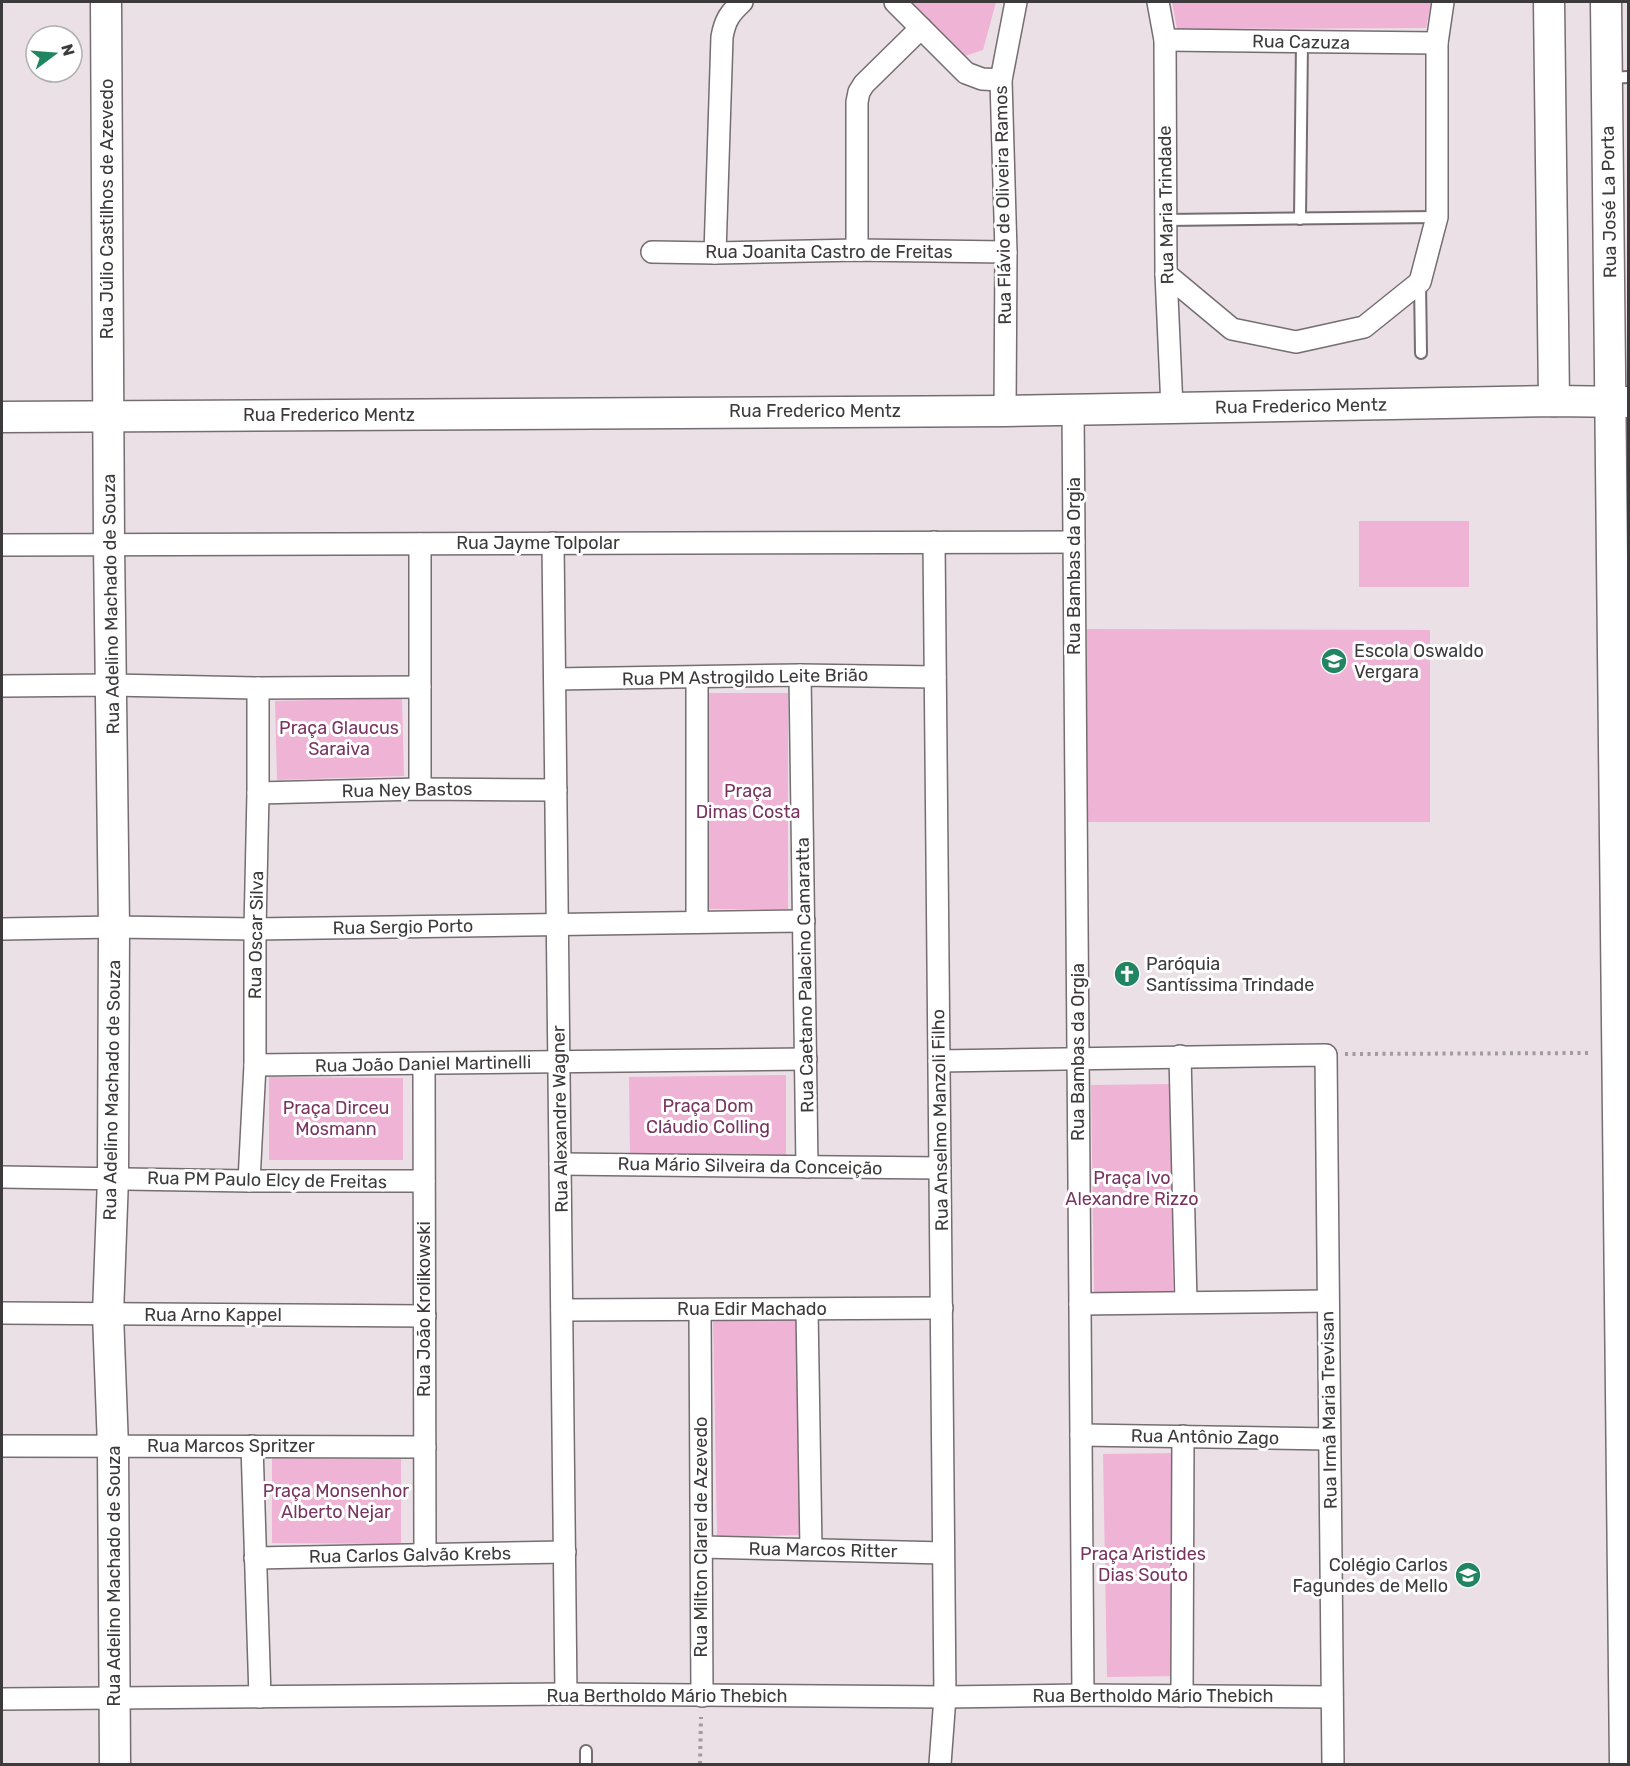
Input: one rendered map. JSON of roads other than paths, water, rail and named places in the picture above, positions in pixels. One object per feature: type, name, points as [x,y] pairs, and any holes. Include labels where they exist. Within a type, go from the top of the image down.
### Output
[{"type":"street","name":"Rua Júlio Castilhos de Azevedo","points":[[106,2],[109,416]]},
{"type":"street","points":[[715,253],[722,37],[724,22],[742,2]]},
{"type":"street","points":[[895,2],[966,73],[982,79],[1001,80]]},
{"type":"street","name":"Rua Flávio de Oliveira Ramos","points":[[1005,411],[1006,252],[1001,80],[1016,2]]},
{"type":"street","name":"Rua Maria Trindade","points":[[1158,2],[1165,40],[1166,273],[1172,408]]},
{"type":"street","points":[[1166,273],[1232,329],[1296,342],[1364,327],[1420,282],[1437,217],[1437,43],[1443,2]]},
{"type":"street","points":[[1549,2],[1554,401]]},
{"type":"street","name":"Rua José La Porta","points":[[1606,2],[1618,78],[1625,1764]]},
{"type":"street","points":[[857,250],[857,102],[859,92],[864,84],[921,28]]},
{"type":"street","name":"Rua Cazuza","points":[[1165,40],[1437,43]]},
{"type":"street","name":"Rua Joanita Castro de Freitas","points":[[652,252],[857,250],[1006,252]]},
{"type":"street","name":"Rua Frederico Mentz","points":[[2,417],[1005,411],[1554,401],[1620,402]]},
{"type":"street","name":"Rua Bambas da Orgia","points":[[1072,409],[1083,1695]]},
{"type":"street","name":"Rua Adelino Machado de Souza","points":[[109,416],[114,927],[113,1178],[108,1314],[113,1446],[116,1764]]},
{"type":"street","name":"Rua Anselmo Manzoli Filho","points":[[934,542],[945,1697],[940,1764]]},
{"type":"street","name":"Rua Jayme Tolpolar","points":[[2,545],[1074,542]]},
{"type":"street","points":[[420,543],[420,789]]},
{"type":"street","name":"Rua Alexandre Wagner","points":[[553,543],[566,1694]]},
{"type":"street","name":"Rua PM Astrogildo Leite Brião","points":[[555,679],[800,675],[935,676]]},
{"type":"street","name":"Rua Caetano Palacino Camaratta","points":[[800,675],[807,1167]]},
{"type":"street","points":[[697,678],[697,922]]},
{"type":"street","points":[[2,686],[420,687]]},
{"type":"street","name":"Rua Oscar Silva","points":[[249,1181],[255,1065],[258,688]]},
{"type":"street","name":"Rua Ney Bastos","points":[[258,793],[420,789],[556,790]]},
{"type":"street","name":"Rua Sergio Porto","points":[[2,928],[255,929],[804,921]]},
{"type":"street","name":"Rua Irmã Maria Trevisan","points":[[1180,1056],[1326,1055],[1333,1764]]},
{"type":"street","points":[[939,1061],[1180,1056],[1186,1302]]},
{"type":"street","name":"Rua João Daniel Martinelli","points":[[255,1065],[806,1059]]},
{"type":"street","name":"Rua João Krolikowski","points":[[423,1064],[425,1555]]},
{"type":"street","name":"Rua Mário Silveira da Conceição","points":[[560,1164],[940,1168]]},
{"type":"street","name":"Rua PM Paulo Elcy de Freitas","points":[[2,1178],[424,1181]]},
{"type":"street","points":[[1080,1304],[1328,1300]]},
{"type":"street","name":"Rua Edir Machado","points":[[562,1310],[942,1308]]},
{"type":"street","points":[[807,1309],[811,1549]]},
{"type":"street","name":"Rua Milton Clarel de Azevedo","points":[[700,1310],[702,1696]]},
{"type":"street","name":"Rua Arno Kappel","points":[[2,1313],[425,1316]]},
{"type":"street","name":"Rua Antônio Zago","points":[[1081,1436],[1329,1438]]},
{"type":"street","points":[[1182,1696],[1184,1436]]},
{"type":"street","name":"Rua Marcos Spritzer","points":[[2,1446],[425,1447]]},
{"type":"street","points":[[252,1446],[260,1697]]},
{"type":"street","name":"Rua Marcos Ritter","points":[[702,1547],[944,1553]]},
{"type":"street","name":"Rua Carlos Galvão Krebs","points":[[255,1558],[565,1552]]},
{"type":"street","name":"Rua Bertholdo Mário Thebich","points":[[2,1700],[566,1694],[1332,1697]]},
{"type":"lane","points":[[1300,219],[1302,42]]},
{"type":"lane","points":[[1165,220],[1437,217]]},
{"type":"lane","points":[[1420,282],[1421,353]]},
{"type":"lane","points":[[586,1751],[586,1764]]},
{"type":"place","name":"Escola Oswaldo Vergara","points":[[1334,661]]},
{"type":"place","name":"Paróquia Santíssima Trindade","points":[[1127,974]]},
{"type":"place","name":"Colégio Carlos Fagundes de Mello","points":[[1468,1575]]},
{"type":"park label","name":"Praça Glaucus Saraiva","points":[[339,738]]},
{"type":"park label","name":"Praça Dimas Costa","points":[[748,801]]},
{"type":"park label","name":"Praça Dom Cláudio Colling","points":[[708,1116]]},
{"type":"park label","name":"Praça Dirceu Mosmann","points":[[336,1118]]},
{"type":"park label","name":"Praça Ivo Alexandre Rizzo","points":[[1132,1188]]},
{"type":"park label","name":"Praça Monsenhor Alberto Nejar","points":[[336,1501]]},
{"type":"park label","name":"Praça Aristides Dias Souto","points":[[1143,1564]]}]
